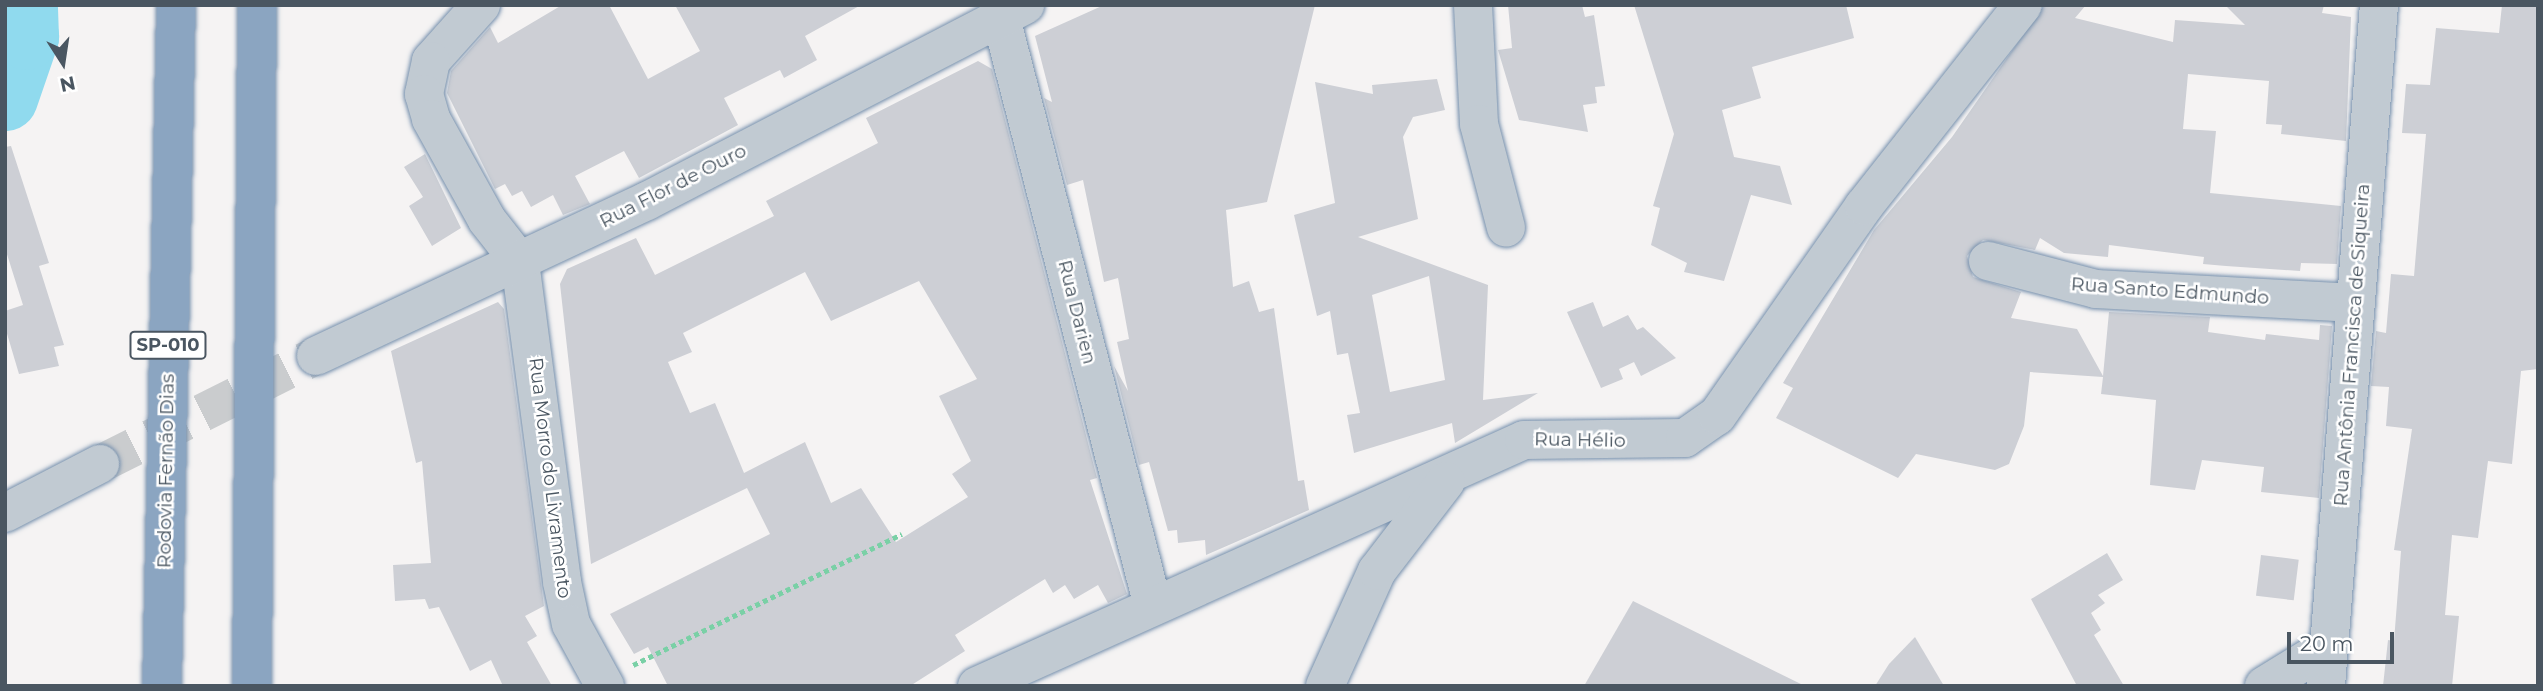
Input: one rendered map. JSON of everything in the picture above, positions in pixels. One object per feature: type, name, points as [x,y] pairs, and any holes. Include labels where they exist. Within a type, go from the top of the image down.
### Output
[{"type":"highway","name":"Rodovia Fernão Dias","points":[[162,686],[176,5]]},
{"type":"highway","points":[[252,686],[257,5]]},
{"type":"street","points":[[481,5],[431,61],[424,94],[430,119],[487,220],[520,262]]},
{"type":"street","points":[[1473,5],[1479,124],[1506,228]]},
{"type":"street","name":"Rua Hélio","points":[[977,686],[1524,440],[1685,438],[1717,416],[1864,206],[2023,5]]},
{"type":"street","name":"Rua Antônia Francisca de Siqueira","points":[[2326,686],[2379,5]]},
{"type":"street","name":"Rua Flor de Ouro","points":[[316,356],[520,262],[1013,11]]},
{"type":"street","name":"Rua Darien","points":[[1013,11],[1153,606]]},
{"type":"street","name":"Rua Santo Edmundo","points":[[1988,261],[2096,289],[2356,303]]},
{"type":"street","name":"Rua Morro do Livramento","points":[[520,262],[562,582],[571,624],[603,683]]},
{"type":"street","points":[[5,513],[100,464]]},
{"type":"street","points":[[1325,686],[1377,571],[1410,520],[1457,469]]},
{"type":"street","points":[[2264,686],[2329,646]]},
{"type":"path","points":[[603,683],[902,534]]},
{"type":"building","points":[[562,5],[609,5],[648,79],[700,51],[675,5],[861,5],[805,36],[817,60],[784,78],[780,70],[724,98],[738,125],[639,178],[624,151],[575,176],[590,204],[563,215],[553,195],[531,207],[522,191],[512,196],[505,184],[495,189],[447,93],[451,71],[490,27],[498,43]]},
{"type":"building","points":[[1104,5],[1315,5],[1267,202],[1226,210],[1233,287],[1249,281],[1259,312],[1274,308],[1298,481],[1304,480],[1309,510],[1206,555],[1205,540],[1178,543],[1177,530],[1168,531],[1149,462],[1139,465],[1114,366],[1128,391],[1117,342],[1129,339],[1118,278],[1104,282],[1083,180],[1067,185],[1044,98],[1052,102],[1035,36]]},
{"type":"building","points":[[1508,5],[1582,5],[1585,17],[1594,15],[1605,86],[1595,87],[1597,103],[1583,105],[1588,132],[1519,120],[1498,50],[1512,48]]},
{"type":"building","points":[[1634,5],[1846,5],[1854,38],[1752,67],[1761,98],[1722,110],[1734,157],[1780,166],[1792,205],[1751,195],[1724,281],[1684,272],[1687,263],[1651,245],[1660,208],[1653,206],[1674,134]]},
{"type":"building","points":[[2044,5],[2086,5],[2075,18],[2173,42],[2175,20],[2245,25],[2225,5],[2324,5],[2322,13],[2351,17],[2346,141],[2281,134],[2282,125],[2266,124],[2269,81],[2188,74],[2183,129],[2216,131],[2210,193],[2341,206],[2337,264],[2301,263],[2300,271],[2226,266],[2203,264],[2204,257],[2109,245],[2108,257],[2064,253],[2040,238],[2035,250],[1983,240],[1967,256],[1973,277],[2021,292],[2011,318],[2077,329],[2103,376],[2109,312],[2210,317],[2208,332],[2265,340],[2266,334],[2319,340],[2320,325],[2332,326],[2319,498],[2261,492],[2264,467],[2202,460],[2195,490],[2150,485],[2156,400],[2101,394],[2103,377],[2030,372],[2024,426],[2009,464],[1995,470],[1916,454],[1898,478],[1776,418],[1793,388],[1783,383],[1874,230],[1952,137]]},
{"type":"building","points":[[2502,5],[2538,5],[2538,369],[2521,371],[2512,464],[2488,461],[2478,538],[2452,535],[2445,615],[2459,616],[2452,686],[2383,686],[2388,640],[2394,641],[2401,551],[2394,550],[2412,429],[2386,426],[2389,387],[2371,386],[2376,331],[2386,333],[2391,274],[2414,276],[2426,134],[2402,133],[2406,84],[2430,85],[2436,28],[2499,33]]},
{"type":"building","points":[[978,61],[992,69],[1097,478],[1090,480],[1127,594],[1108,603],[1098,585],[1074,599],[1065,585],[1053,593],[1045,579],[955,635],[965,651],[910,686],[668,686],[648,647],[634,654],[610,614],[770,534],[747,488],[591,564],[560,284],[567,269],[636,238],[655,275],[774,216],[766,201],[878,143],[866,118]],"holes":[[[805,272],[831,321],[919,281],[977,379],[939,396],[971,461],[952,474],[968,497],[896,542],[861,488],[831,503],[805,442],[744,473],[715,403],[690,413],[668,362],[692,352],[683,333]]]},
{"type":"building","points":[[1437,79],[1445,110],[1413,117],[1403,137],[1418,219],[1358,237],[1488,285],[1483,400],[1538,393],[1455,443],[1452,423],[1354,453],[1347,415],[1360,413],[1348,353],[1337,355],[1330,311],[1317,316],[1294,215],[1335,203],[1315,82],[1373,94],[1372,85]],"holes":[[[1429,276],[1445,380],[1390,392],[1372,295]]]},
{"type":"building","points":[[11,146],[49,263],[39,266],[64,345],[54,347],[59,366],[19,374],[5,327],[5,311],[23,305],[5,248],[5,147]]},
{"type":"building","points":[[425,154],[461,228],[432,246],[409,206],[423,197],[404,167]]},
{"type":"building","points":[[498,302],[504,309],[544,606],[525,616],[537,636],[527,642],[552,686],[503,686],[491,660],[470,671],[439,607],[429,609],[425,599],[395,601],[393,565],[431,563],[422,461],[416,463],[391,351]]},
{"type":"building","points":[[1593,302],[1603,327],[1628,315],[1637,330],[1643,327],[1676,358],[1641,376],[1634,362],[1619,369],[1623,379],[1601,388],[1567,312]]},
{"type":"building","points":[[2107,553],[2123,580],[2098,595],[2105,603],[2091,613],[2101,630],[2094,635],[2124,686],[2077,686],[2031,599]]},
{"type":"building","points":[[2261,555],[2299,560],[2294,600],[2256,596]]},
{"type":"building","points":[[1633,601],[1805,686],[1584,686]]},
{"type":"building","points":[[1915,637],[1944,686],[1875,686],[1889,664]]},
{"type":"waterway","points":[[5,98],[26,37],[25,5]]},
{"type":"tunnel","points":[[100,464],[316,356]]}]
